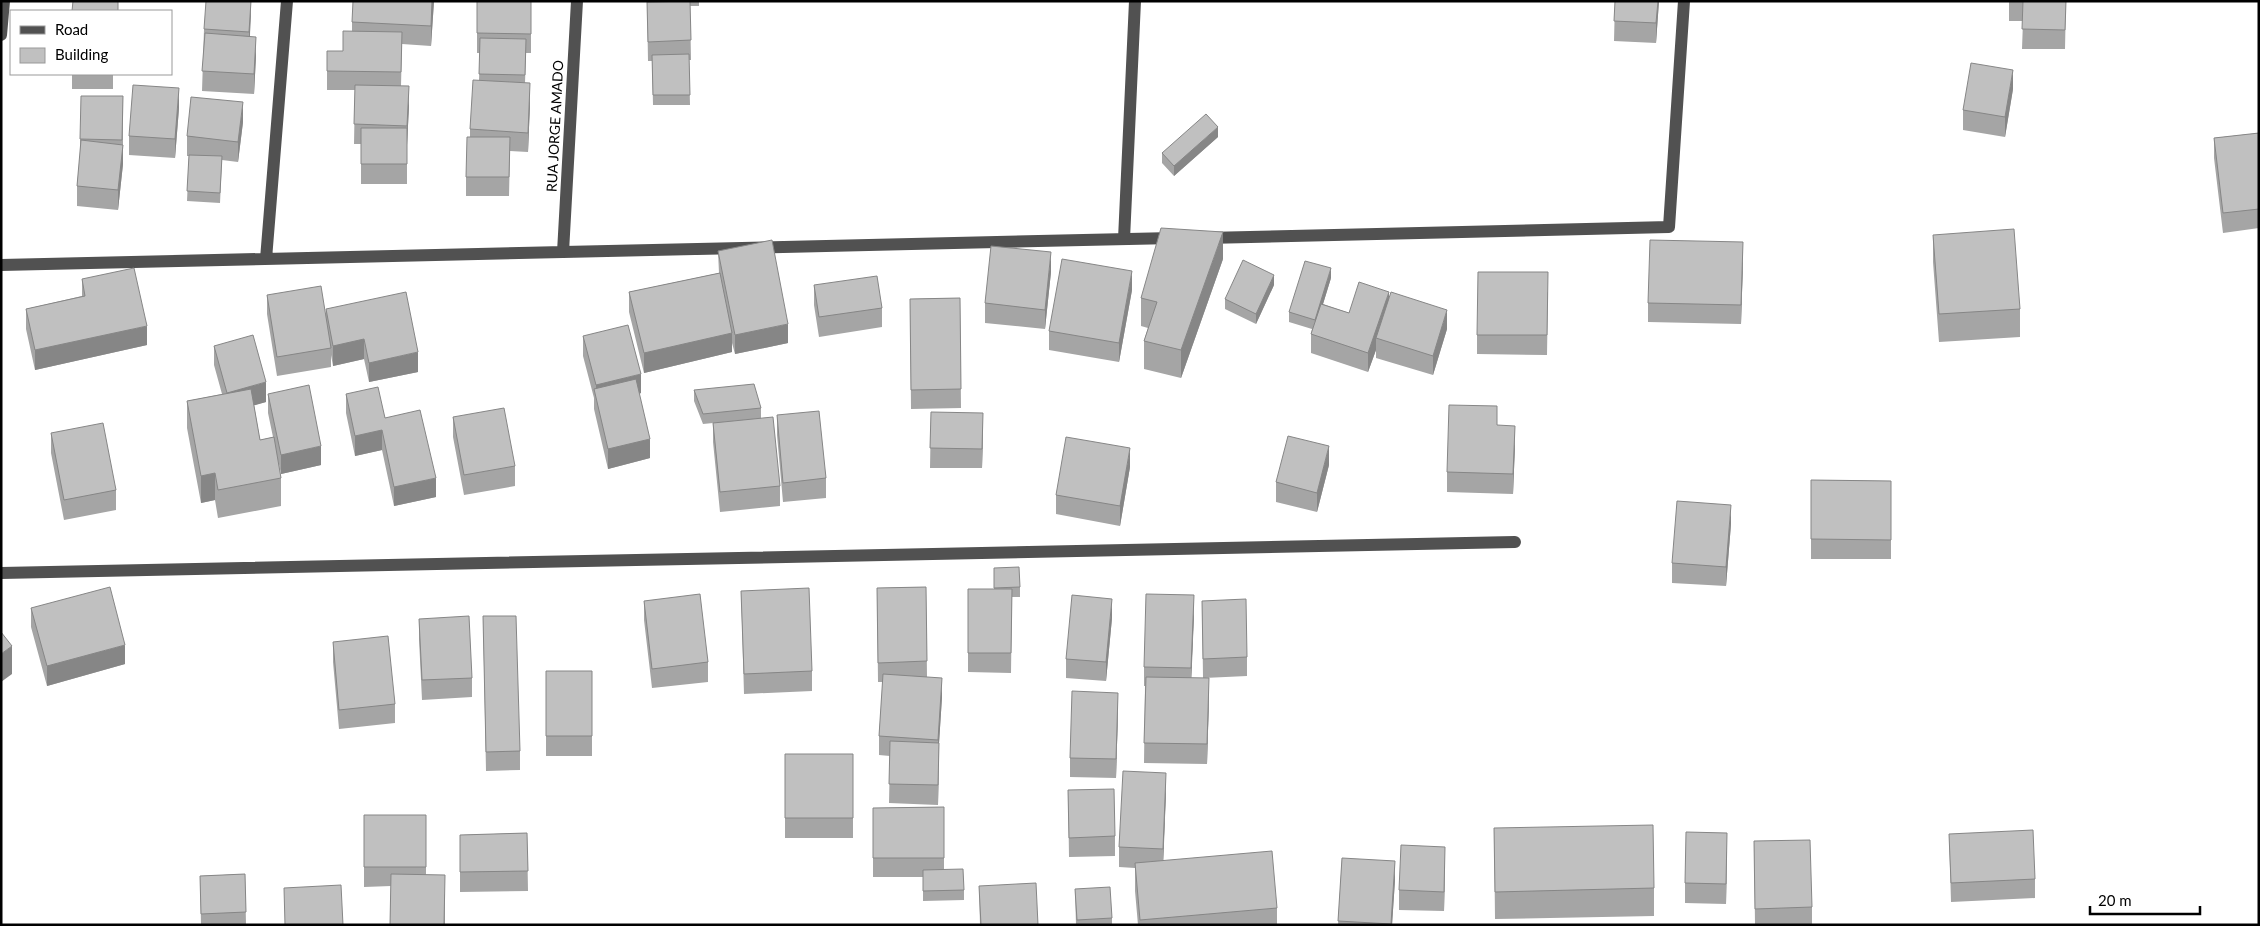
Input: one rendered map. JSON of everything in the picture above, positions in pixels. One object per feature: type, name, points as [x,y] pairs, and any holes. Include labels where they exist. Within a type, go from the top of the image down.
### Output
[{"type":"street","points":[[1,35],[4,1]]},
{"type":"street","points":[[266,258],[287,1]]},
{"type":"street","name":"RUA JORGE AMADO","points":[[563,252],[577,1]]},
{"type":"street","points":[[1124,240],[1135,1]]},
{"type":"street","points":[[1,264],[1669,227],[1684,1]]},
{"type":"street","points":[[1,573],[1515,542]]},
{"type":"building","points":[[73,1],[118,1],[118,10],[72,10]]},
{"type":"building","points":[[206,1],[251,1],[249,32],[204,29]]},
{"type":"building","points":[[353,1],[432,1],[431,26],[352,22]]},
{"type":"building","points":[[477,1],[531,1],[531,34],[477,33]]},
{"type":"building","points":[[690,1],[691,40],[648,42],[647,2]]},
{"type":"building","points":[[1615,1],[1658,1],[1656,23],[1614,21]]},
{"type":"building","points":[[2023,1],[2066,1],[2065,30],[2022,29]]},
{"type":"building","points":[[343,31],[402,32],[401,72],[327,71],[327,51],[343,51]]},
{"type":"building","points":[[205,33],[256,37],[254,74],[202,71]]},
{"type":"building","points":[[480,38],[526,39],[525,75],[479,74]]},
{"type":"building","points":[[689,54],[690,95],[653,95],[652,55]]},
{"type":"building","points":[[1971,63],[2013,70],[2005,117],[1963,110]]},
{"type":"building","points":[[473,80],[530,83],[528,133],[470,129]]},
{"type":"building","points":[[133,85],[179,88],[175,139],[129,136]]},
{"type":"building","points":[[355,85],[409,86],[407,126],[354,124]]},
{"type":"building","points":[[81,96],[123,96],[122,140],[80,139]]},
{"type":"building","points":[[191,97],[243,102],[238,142],[187,136]]},
{"type":"building","points":[[1206,114],[1218,127],[1174,166],[1162,153]]},
{"type":"building","points":[[361,128],[407,128],[407,164],[361,164]]},
{"type":"building","points":[[2259,133],[2259,209],[2223,213],[2214,138]]},
{"type":"building","points":[[467,137],[510,137],[509,177],[466,177]]},
{"type":"building","points":[[81,140],[123,145],[118,190],[77,186]]},
{"type":"building","points":[[189,155],[222,156],[220,193],[187,191]]},
{"type":"building","points":[[1161,228],[1223,232],[1181,350],[1144,341],[1157,302],[1141,298]]},
{"type":"building","points":[[2014,229],[2020,309],[1939,314],[1933,235]]},
{"type":"building","points":[[772,240],[788,324],[735,335],[718,251]]},
{"type":"building","points":[[1650,240],[1743,242],[1741,305],[1648,303]]},
{"type":"building","points":[[991,246],[1051,252],[1045,310],[985,303]]},
{"type":"building","points":[[1062,259],[1132,271],[1119,343],[1049,331]]},
{"type":"building","points":[[1243,260],[1274,275],[1256,314],[1225,299]]},
{"type":"building","points":[[1305,261],[1331,268],[1315,320],[1289,312]]},
{"type":"building","points":[[134,268],[147,326],[35,350],[26,309],[85,296],[82,279]]},
{"type":"building","points":[[1478,272],[1548,272],[1547,335],[1477,335]]},
{"type":"building","points":[[720,273],[732,333],[644,353],[629,292]]},
{"type":"building","points":[[877,276],[882,308],[819,317],[814,285]]},
{"type":"building","points":[[1359,282],[1389,292],[1368,353],[1311,334],[1321,304],[1349,313]]},
{"type":"building","points":[[321,286],[331,348],[277,357],[267,295]]},
{"type":"building","points":[[406,292],[418,352],[369,363],[364,339],[333,346],[326,309]]},
{"type":"building","points":[[1391,292],[1447,310],[1433,356],[1376,338]]},
{"type":"building","points":[[960,298],[961,389],[911,390],[910,299]]},
{"type":"building","points":[[628,325],[641,374],[596,385],[583,336]]},
{"type":"building","points":[[253,335],[266,382],[227,393],[214,346]]},
{"type":"building","points":[[636,379],[650,439],[608,449],[594,389]]},
{"type":"building","points":[[754,384],[761,408],[703,414],[694,390]]},
{"type":"building","points":[[309,385],[321,446],[281,455],[268,394]]},
{"type":"building","points":[[378,387],[385,418],[420,410],[436,478],[394,487],[382,430],[355,436],[346,394]]},
{"type":"building","points":[[251,389],[260,440],[274,437],[281,478],[218,490],[215,473],[201,476],[187,401]]},
{"type":"building","points":[[1449,405],[1497,406],[1497,425],[1515,426],[1513,474],[1447,472]]},
{"type":"building","points":[[504,408],[515,466],[464,475],[453,417]]},
{"type":"building","points":[[819,411],[826,478],[783,483],[777,415]]},
{"type":"building","points":[[931,412],[983,413],[982,449],[930,448]]},
{"type":"building","points":[[773,417],[780,486],[720,492],[713,423]]},
{"type":"building","points":[[103,423],[116,490],[64,500],[51,433]]},
{"type":"building","points":[[1288,436],[1329,446],[1317,493],[1276,482]]},
{"type":"building","points":[[1066,437],[1130,448],[1120,506],[1056,495]]},
{"type":"building","points":[[1811,480],[1891,481],[1891,540],[1811,539]]},
{"type":"building","points":[[1677,501],[1731,505],[1726,567],[1672,563]]},
{"type":"building","points":[[1019,567],[1020,587],[994,588],[994,568]]},
{"type":"building","points":[[110,587],[125,645],[47,666],[31,608]]},
{"type":"building","points":[[926,587],[927,661],[878,663],[877,588]]},
{"type":"building","points":[[809,588],[812,671],[744,674],[741,591]]},
{"type":"building","points":[[968,589],[1012,589],[1011,653],[968,653]]},
{"type":"building","points":[[700,594],[708,662],[652,669],[644,601]]},
{"type":"building","points":[[1146,594],[1194,595],[1191,668],[1144,667]]},
{"type":"building","points":[[1072,595],[1112,599],[1106,662],[1066,659]]},
{"type":"building","points":[[1246,599],[1247,657],[1203,659],[1202,601]]},
{"type":"building","points":[[469,616],[472,678],[422,680],[419,619]]},
{"type":"building","points":[[483,616],[516,616],[520,751],[486,752]]},
{"type":"building","points":[[1,632],[12,646],[1,654]]},
{"type":"building","points":[[388,636],[395,704],[339,710],[333,642]]},
{"type":"building","points":[[546,671],[592,671],[592,736],[546,736]]},
{"type":"building","points":[[883,674],[942,678],[938,740],[879,736]]},
{"type":"building","points":[[1146,677],[1209,678],[1207,744],[1144,743]]},
{"type":"building","points":[[1072,691],[1118,693],[1116,759],[1070,758]]},
{"type":"building","points":[[890,741],[939,743],[938,785],[889,784]]},
{"type":"building","points":[[785,754],[853,754],[853,818],[785,818]]},
{"type":"building","points":[[1123,771],[1166,773],[1163,849],[1119,847]]},
{"type":"building","points":[[1114,789],[1115,836],[1069,838],[1068,790]]},
{"type":"building","points":[[944,807],[944,858],[873,858],[873,808]]},
{"type":"building","points":[[364,815],[426,815],[426,867],[364,867]]},
{"type":"building","points":[[1653,825],[1654,888],[1495,892],[1494,828]]},
{"type":"building","points":[[2033,830],[2035,879],[1951,883],[1949,834]]},
{"type":"building","points":[[1686,832],[1727,833],[1726,884],[1685,883]]},
{"type":"building","points":[[527,833],[528,871],[460,872],[460,835]]},
{"type":"building","points":[[1810,840],[1812,907],[1755,909],[1754,841]]},
{"type":"building","points":[[1401,845],[1445,847],[1444,892],[1399,890]]},
{"type":"building","points":[[1272,851],[1277,908],[1140,920],[1135,863]]},
{"type":"building","points":[[1342,858],[1395,861],[1391,924],[1338,921]]},
{"type":"building","points":[[963,869],[964,890],[923,891],[923,870]]},
{"type":"building","points":[[245,874],[246,912],[201,914],[200,876]]},
{"type":"building","points":[[391,874],[445,875],[444,925],[390,925]]},
{"type":"building","points":[[1036,883],[1038,925],[981,925],[979,886]]},
{"type":"building","points":[[341,885],[343,925],[285,925],[284,888]]},
{"type":"building","points":[[1110,887],[1112,918],[1077,920],[1075,889]]}]
